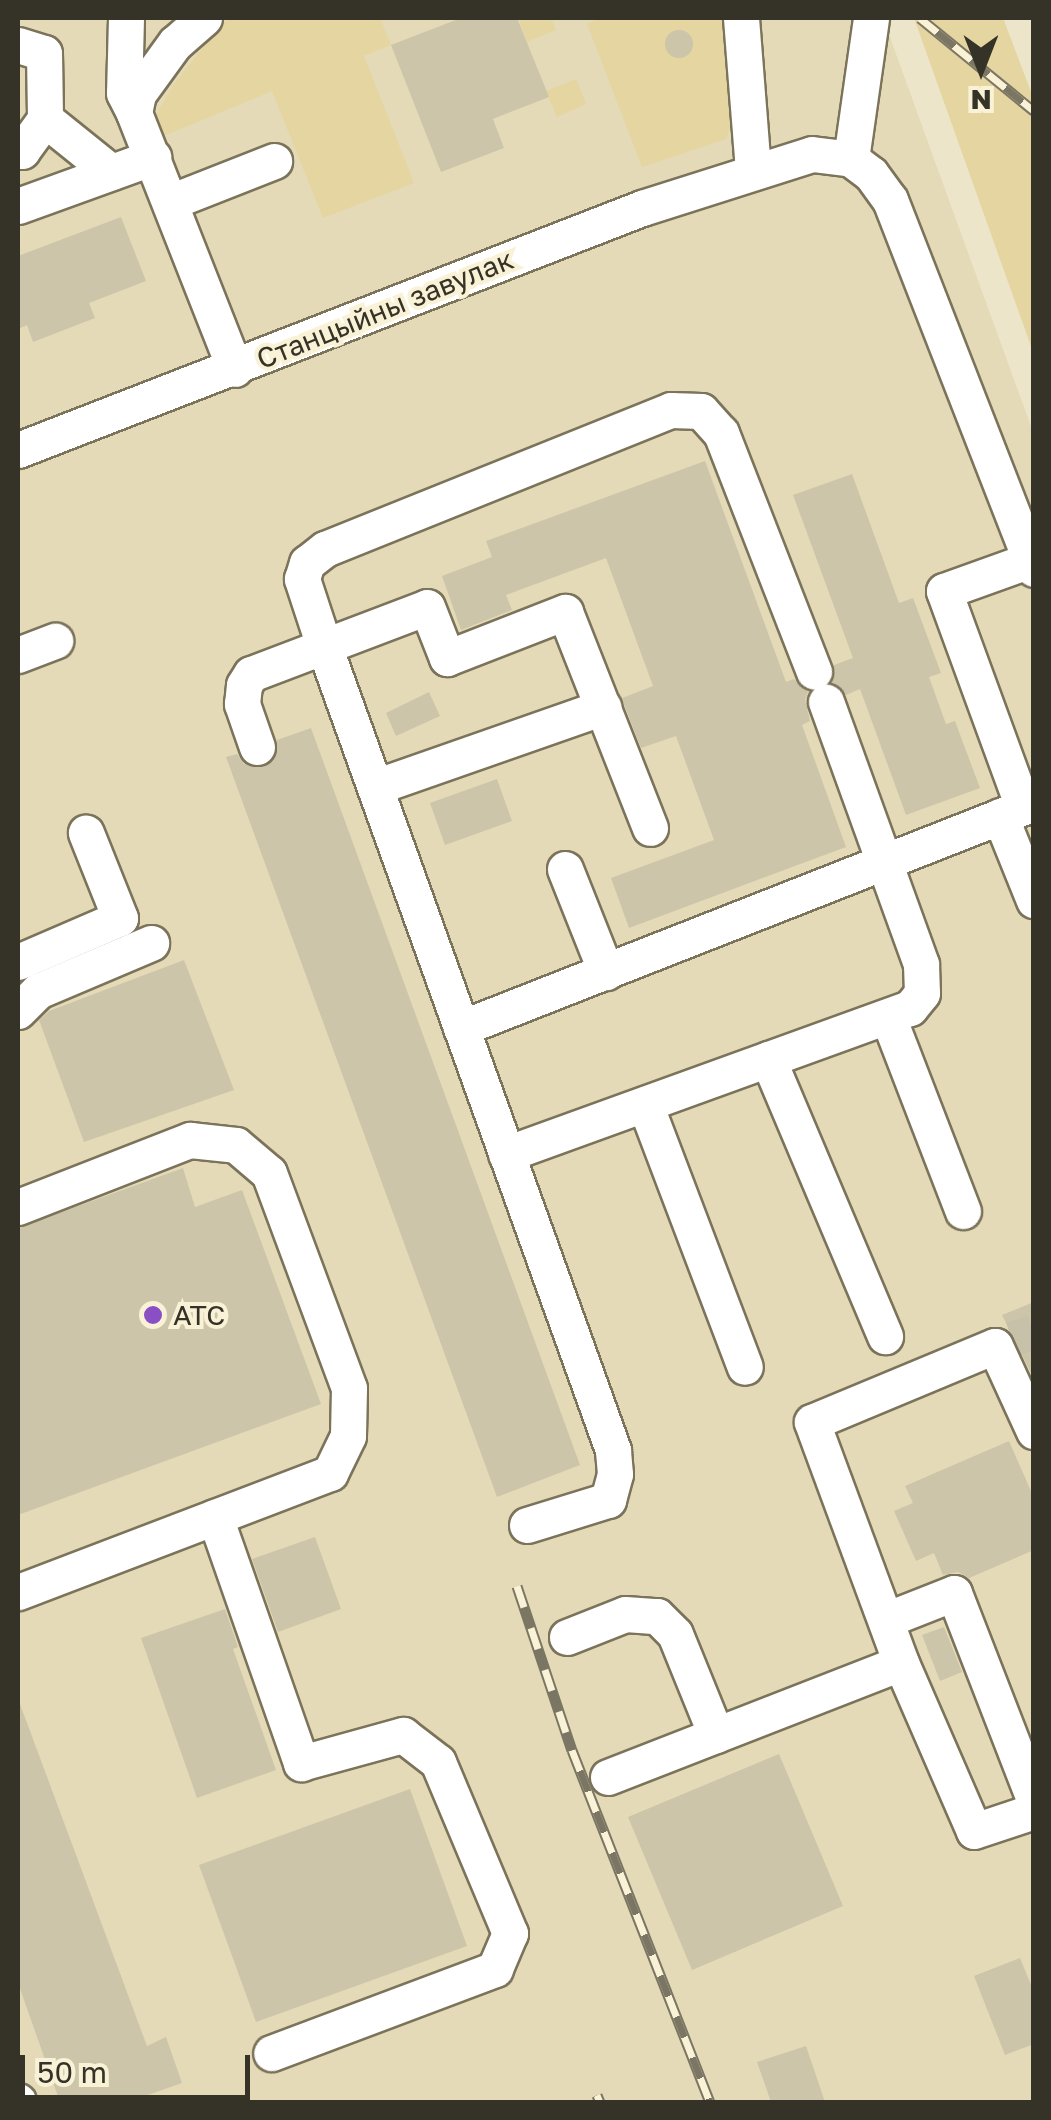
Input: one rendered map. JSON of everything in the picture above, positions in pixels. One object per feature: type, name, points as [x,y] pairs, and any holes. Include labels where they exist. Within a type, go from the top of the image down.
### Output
[{"type":"street","points":[[126,18],[124,92],[236,369]]},
{"type":"street","points":[[134,113],[138,94],[156,69],[175,44],[204,18]]},
{"type":"street","points":[[741,18],[753,170]]},
{"type":"street","points":[[871,18],[851,158],[871,174],[890,200],[1032,564],[944,590],[1019,808],[1034,900]]},
{"type":"street","points":[[18,44],[44,53],[44,119],[18,151]]},
{"type":"street","points":[[44,119],[112,172]]},
{"type":"street","name":"Станцыйны завулак","points":[[18,450],[236,369],[642,208],[812,154],[851,158]]},
{"type":"street","points":[[18,206],[152,157]]},
{"type":"street","points":[[170,202],[274,161]]},
{"type":"street","points":[[506,1154],[910,1008],[922,993],[922,964],[886,860],[721,433],[700,411],[671,410],[325,549],[307,563],[302,579],[324,646],[612,1450],[615,1474],[608,1500],[527,1525]]},
{"type":"street","points":[[257,746],[242,704],[244,685],[251,674],[427,607],[447,658],[565,612],[650,828]]},
{"type":"street","points":[[18,655],[56,641]]},
{"type":"street","points":[[375,788],[602,707]]},
{"type":"street","points":[[460,1028],[1019,808]]},
{"type":"street","points":[[18,962],[120,918],[86,833]]},
{"type":"street","points":[[565,869],[606,972]]},
{"type":"street","points":[[18,1011],[38,991],[151,944]]},
{"type":"street","points":[[888,1016],[963,1211]]},
{"type":"street","points":[[768,1060],[885,1336]]},
{"type":"street","points":[[645,1104],[745,1367]]},
{"type":"street","points":[[18,1207],[190,1140],[236,1145],[270,1173],[349,1388],[348,1436],[330,1473],[18,1592]]},
{"type":"street","points":[[1034,1431],[1004,1343],[812,1422],[888,1619],[901,1663],[974,1831],[1034,1811]]},
{"type":"street","points":[[214,1516],[302,1762],[404,1736],[438,1762],[510,1933],[494,1969],[271,2053]]},
{"type":"street","points":[[888,1619],[954,1593],[1034,1799]]},
{"type":"street","points":[[566,1637],[625,1614],[657,1616],[676,1634],[716,1736]]},
{"type":"street","points":[[608,1777],[901,1663]]},
{"type":"shaded area","points":[[18,18],[883,18],[1033,432],[1033,2102],[18,2102]]},
{"type":"shaded area","points":[[237,18],[380,18],[391,45],[364,56],[414,183],[323,218],[272,91],[137,147],[174,84],[223,22]]},
{"type":"shaded area","points":[[518,18],[551,18],[556,30],[527,42]]},
{"type":"shaded area","points":[[601,18],[725,18],[733,117],[726,139],[642,167],[587,24]]},
{"type":"shaded area","points":[[914,18],[1003,18],[1033,97],[1033,352]]},
{"type":"shaded area","points":[[576,79],[586,104],[557,117],[546,91]]},
{"type":"building","points":[[461,18],[517,18],[549,97],[493,119],[504,148],[441,172],[391,45]]},
{"type":"building","points":[[679,30],[689,34],[693,44],[689,54],[679,58],[669,54],[665,44],[669,34]]},
{"type":"building","points":[[121,217],[146,281],[89,303],[95,318],[33,342],[27,325],[18,329],[18,256]]},
{"type":"building","points":[[705,461],[786,682],[794,679],[808,692],[805,699],[810,721],[802,725],[846,847],[629,928],[611,878],[714,840],[676,736],[641,748],[623,702],[622,698],[653,686],[606,558],[506,595],[512,610],[461,630],[442,576],[492,557],[486,541]]},
{"type":"building","points":[[852,474],[899,603],[913,598],[941,673],[929,677],[946,724],[955,721],[980,788],[906,815],[860,689],[846,695],[832,682],[834,665],[853,658],[793,495]]},
{"type":"building","points":[[429,692],[440,716],[396,736],[386,713]]},
{"type":"building","points":[[311,728],[580,1465],[497,1497],[226,757],[237,754],[244,764],[263,767],[274,760],[277,740]]},
{"type":"building","points":[[497,779],[512,821],[445,845],[430,803]]},
{"type":"building","points":[[184,960],[234,1090],[84,1142],[39,1020],[49,1011]]},
{"type":"building","name":"АТС","points":[[183,1168],[195,1207],[242,1190],[321,1404],[18,1515],[18,1228]]},
{"type":"building","points":[[1034,1302],[1034,1379],[1002,1315]]},
{"type":"building","points":[[1009,1441],[1034,1498],[1034,1550],[969,1578],[958,1572],[943,1575],[934,1553],[916,1561],[894,1511],[913,1503],[905,1486]]},
{"type":"building","points":[[315,1537],[341,1609],[278,1632],[252,1559]]},
{"type":"building","points":[[225,1609],[238,1647],[233,1649],[276,1770],[197,1798],[141,1638]]},
{"type":"building","points":[[944,1627],[962,1672],[940,1681],[922,1635]]},
{"type":"building","points":[[20,1704],[147,2046],[166,2037],[182,2083],[128,2102],[60,2102],[18,1983]]},
{"type":"building","points":[[779,1754],[843,1906],[692,1970],[628,1817]]},
{"type":"building","points":[[410,1789],[467,1946],[256,2022],[199,1865]]},
{"type":"building","points":[[1020,1958],[1034,1992],[1034,2044],[1005,2055],[974,1976]]},
{"type":"building","points":[[806,2046],[825,2102],[771,2102],[757,2062]]},
{"type":"tunnel","points":[[1012,1339],[1034,1331]]},
{"type":"railway","points":[[920,18],[1034,111]]},
{"type":"railway","points":[[517,1586],[572,1750],[710,2102]]},
{"type":"railway","points":[[597,2095],[600,2102]]},
{"type":"place","name":"АТС","points":[[153,1315]]}]
